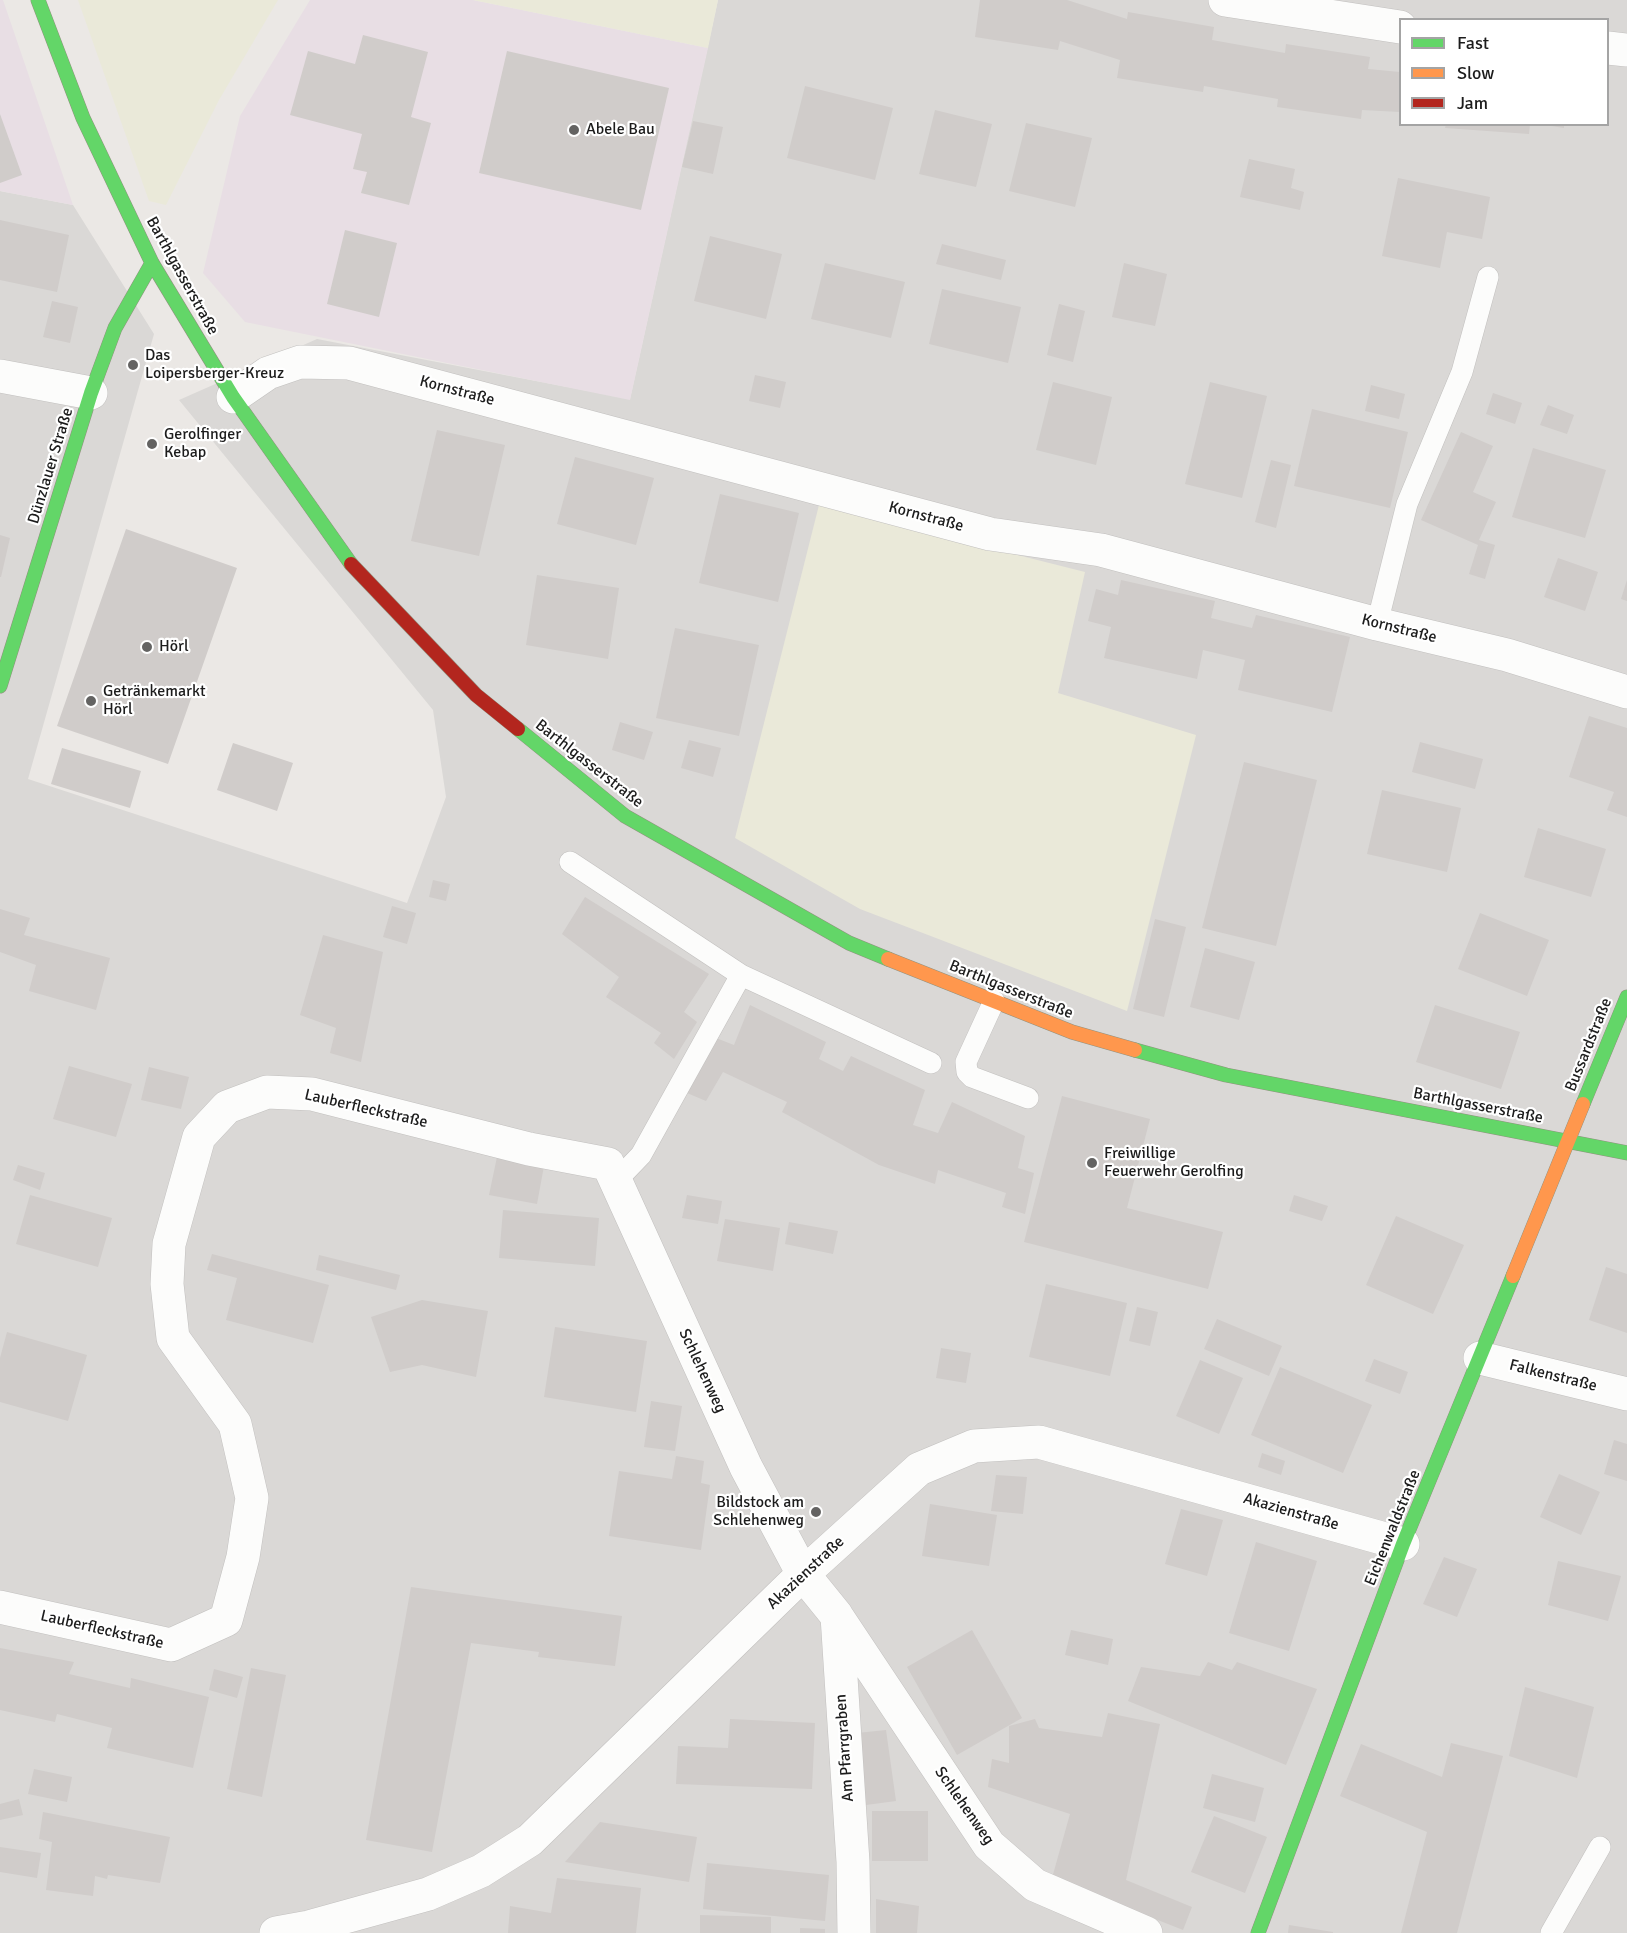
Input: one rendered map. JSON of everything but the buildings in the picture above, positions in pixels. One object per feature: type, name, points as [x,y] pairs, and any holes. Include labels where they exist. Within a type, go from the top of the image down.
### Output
[{"type":"street","name":"Barthlgasserstraße","points":[[38,0],[83,118],[152,263],[233,397],[346,560],[477,694],[625,816],[849,943],[1072,1032],[1226,1075],[1627,1153]]},
{"type":"street","points":[[1225,0],[1399,27]]},
{"type":"street","points":[[1609,48],[1627,50]]},
{"type":"street","name":"Dünzlauer Straße","points":[[2,671],[91,393],[115,328],[152,263]]},
{"type":"street","name":"Kornstraße","points":[[233,397],[268,373],[300,362],[349,363],[990,534],[1101,550],[1377,624],[1507,655],[1627,692]]},
{"type":"street","points":[[0,376],[91,393]]},
{"type":"street","name":"Bussardstraße","points":[[1570,1141],[1627,997]]},
{"type":"street","name":"Lauberfleckstraße","points":[[0,1607],[171,1645],[226,1620],[243,1557],[252,1498],[235,1424],[173,1338],[166,1284],[169,1244],[199,1137],[227,1107],[267,1092],[312,1094],[529,1149],[611,1173]]},
{"type":"street","name":"Eichenwaldstraße","points":[[1258,1933],[1403,1544],[1570,1141]]},
{"type":"street","name":"Schlehenweg","points":[[611,1173],[746,1467],[804,1574]]},
{"type":"street","name":"Falkenstraße","points":[[1480,1358],[1627,1394]]},
{"type":"street","name":"Akazienstraße","points":[[276,1933],[309,1930],[428,1894],[481,1871],[530,1840],[804,1574],[919,1469],[974,1446],[1039,1442],[1403,1544]]},
{"type":"street","points":[[804,1574],[837,1616]]},
{"type":"street","name":"Schlehenweg","points":[[837,1616],[989,1845],[1035,1885],[1146,1933]]},
{"type":"street","name":"Am Pfarrgraben","points":[[837,1616],[853,1862],[854,1933]]},
{"type":"lane","points":[[1377,624],[1407,504],[1462,372],[1488,277]]},
{"type":"lane","points":[[570,862],[741,975],[931,1063]]},
{"type":"lane","points":[[611,1173],[641,1155],[741,975]]},
{"type":"lane","points":[[994,1001],[966,1062],[967,1072],[972,1077],[1028,1098]]},
{"type":"lane","points":[[1551,1933],[1600,1847]]},
{"type":"shaded area","points":[[0,0],[3,0],[73,205],[0,191]]},
{"type":"shaded area","points":[[78,0],[278,0],[219,100],[166,205],[149,201]]},
{"type":"shaded area","points":[[310,0],[473,0],[708,48],[630,400],[245,322],[203,273],[240,116]]},
{"type":"shaded area","points":[[473,0],[718,0],[708,48]]},
{"type":"shaded area","points":[[718,0],[1627,0],[1627,1933],[0,1933],[0,191],[73,205],[154,334],[28,779],[407,903],[446,797],[433,710],[179,400],[317,339],[630,399]]},
{"type":"shaded area","points":[[819,505],[1085,572],[1058,693],[1196,735],[1127,1011],[860,909],[735,838]]},
{"type":"traffic: fast","points":[[38,0],[83,118],[152,263],[233,397],[351,564]]},
{"type":"traffic: fast","points":[[0,686],[91,393],[115,328],[152,263]]},
{"type":"traffic: fast","points":[[518,729],[625,816],[849,943],[888,959]]},
{"type":"traffic: fast","points":[[1583,1104],[1627,997]]},
{"type":"traffic: fast","points":[[1135,1050],[1226,1075],[1627,1153]]},
{"type":"traffic: fast","points":[[1258,1933],[1403,1544],[1513,1276]]},
{"type":"traffic: slow","points":[[888,959],[1072,1032],[1135,1050]]},
{"type":"traffic: slow","points":[[1513,1276],[1583,1104]]},
{"type":"traffic: jam","points":[[351,564],[476,695],[518,729]]},
{"type":"place","name":"Abele Bau","points":[[574,130]]},
{"type":"place","name":"Das Loipersberger-Kreuz","points":[[133,365]]},
{"type":"place","name":"Gerolfinger Kebap","points":[[152,444]]},
{"type":"place","name":"Hörl","points":[[147,647]]},
{"type":"place","name":"Getränkemarkt Hörl","points":[[91,701]]},
{"type":"place","name":"Freiwillige Feuerwehr Gerolfing","points":[[1092,1163]]},
{"type":"place","name":"Bildstock am Schlehenweg","points":[[816,1512]]}]
